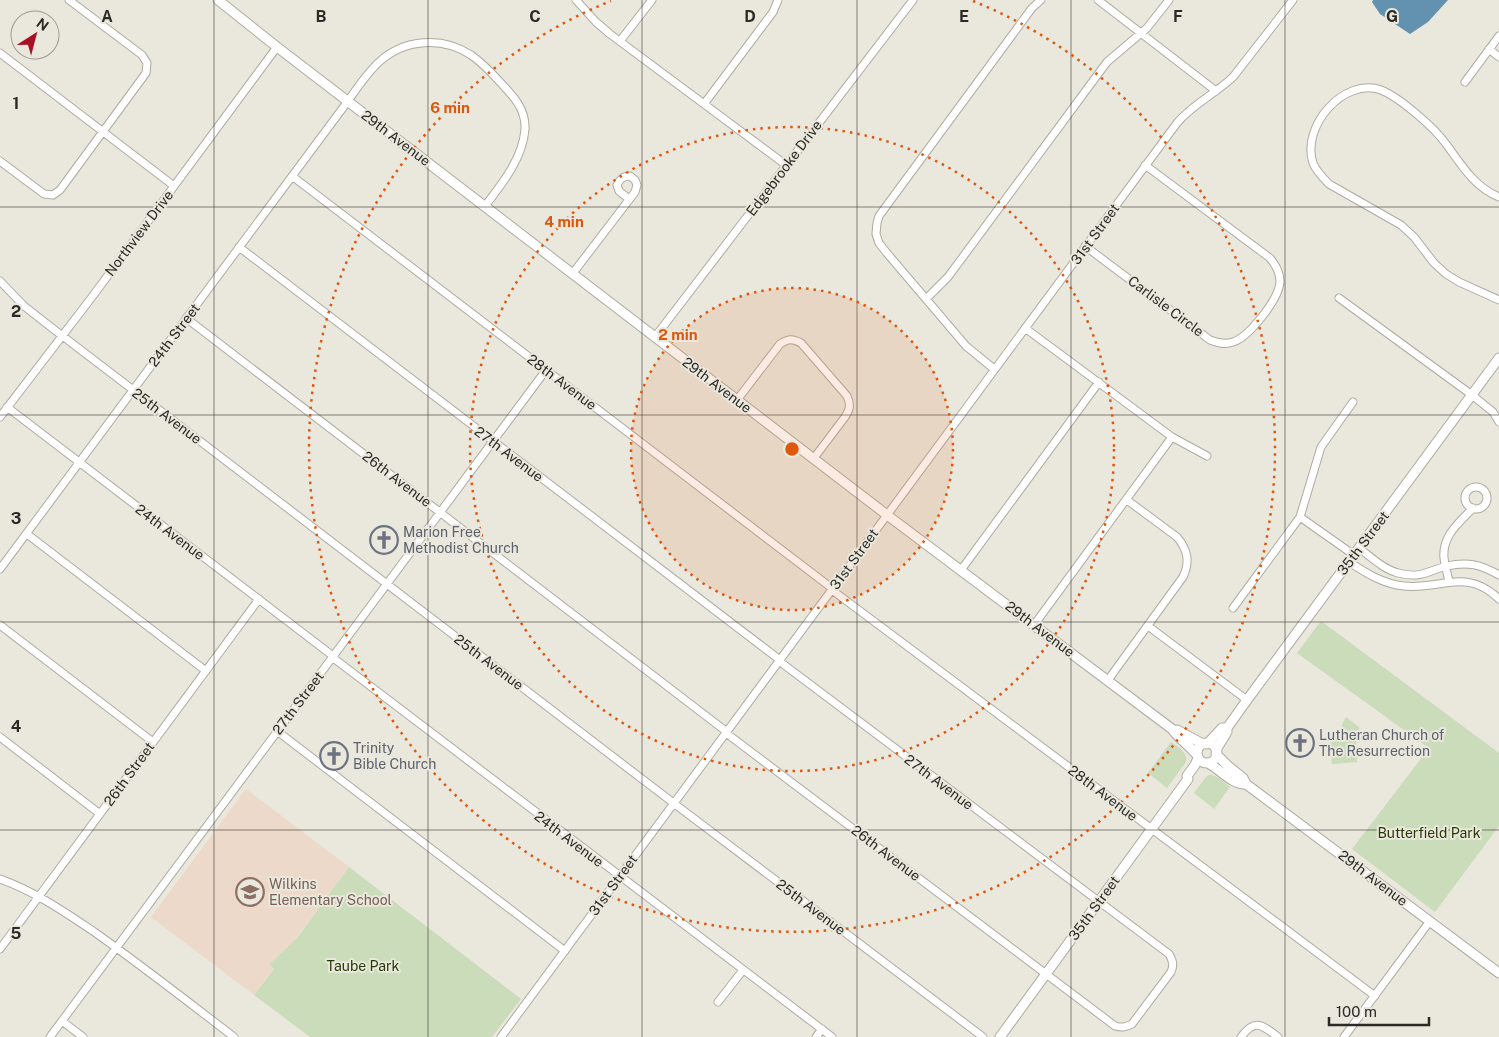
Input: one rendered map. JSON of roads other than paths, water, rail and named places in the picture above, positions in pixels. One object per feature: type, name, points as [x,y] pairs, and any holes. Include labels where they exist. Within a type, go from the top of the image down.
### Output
[{"type":"street","points":[[0,161],[44,194],[53,195],[60,190],[146,73],[147,63],[142,56],[69,0]]},
{"type":"street","name":"29th Avenue","points":[[218,0],[887,515],[1172,728],[1196,742],[1205,744]]},
{"type":"street","points":[[576,0],[596,22],[620,41],[786,166]]},
{"type":"street","points":[[620,41],[652,0]]},
{"type":"street","points":[[704,104],[773,12],[778,0]]},
{"type":"street","name":"Edgebrooke Drive","points":[[655,337],[913,0]]},
{"type":"street","points":[[994,369],[966,346],[879,243],[876,234],[877,223],[879,216],[1032,8],[1041,0]]},
{"type":"street","points":[[1098,0],[1216,91]]},
{"type":"street","points":[[926,299],[948,277],[1107,62],[1142,34],[1169,0]]},
{"type":"street","name":"31st Street","points":[[501,1037],[1145,165],[1184,114],[1224,85],[1239,70],[1293,0]]},
{"type":"street","points":[[1465,82],[1499,36]]},
{"type":"street","name":"24th Street","points":[[0,569],[348,101],[377,64],[394,51],[417,43],[440,43],[470,54],[483,64],[516,99],[522,109],[525,119],[523,141],[509,172],[485,206]]},
{"type":"street","name":"Northview Drive","points":[[0,417],[277,47]]},
{"type":"street","points":[[1489,49],[1499,57]]},
{"type":"street","points":[[0,53],[174,186]]},
{"type":"street","points":[[1499,197],[1475,181],[1430,125],[1381,90],[1365,88],[1351,92],[1338,100],[1327,110],[1312,137],[1311,150],[1314,164],[1329,184],[1401,225],[1446,274],[1499,300]]},
{"type":"street","name":"Carlisle Circle","points":[[1085,246],[1210,340],[1220,343],[1232,343],[1243,338],[1276,297],[1280,284],[1278,269],[1270,258],[1145,165]]},
{"type":"street","name":"28th Avenue","points":[[292,176],[832,589],[1151,830],[1375,996]]},
{"type":"street","points":[[572,273],[629,199]]},
{"type":"street","name":"27th Avenue","points":[[239,247],[779,661],[1169,954],[1173,966],[1171,972],[1132,1024],[1121,1028],[1115,1026],[1046,974]]},
{"type":"street","name":"25th Avenue","points":[[0,281],[24,306],[61,335],[983,1037]]},
{"type":"street","points":[[1339,298],[1472,395],[1493,412],[1499,422]]},
{"type":"street","name":"26th Avenue","points":[[186,318],[726,733],[1046,974]]},
{"type":"street","points":[[1025,328],[1172,437],[1207,456]]},
{"type":"street","points":[[737,400],[780,344],[786,340],[793,339],[800,342],[847,396],[850,403],[845,417],[814,458]]},
{"type":"street","name":"35th Street","points":[[1216,752],[1228,732],[1227,728],[1247,700],[1499,358]]},
{"type":"street","name":"27th Street","points":[[50,1037],[492,440],[546,370]]},
{"type":"street","points":[[961,570],[1099,382]]},
{"type":"street","points":[[1233,608],[1300,517],[1321,447],[1353,402]]},
{"type":"street","name":"24th Avenue","points":[[8,407],[332,657],[832,1037]]},
{"type":"street","points":[[1034,625],[1172,437]]},
{"type":"street","points":[[1108,680],[1183,577],[1188,563],[1184,545],[1177,537],[1127,500]]},
{"type":"street","points":[[1448,581],[1444,549],[1446,539],[1452,529],[1473,508]]},
{"type":"street","points":[[1300,517],[1354,555],[1376,578],[1389,583],[1421,587],[1448,581],[1463,581],[1478,585],[1492,592],[1499,599]]},
{"type":"street","points":[[26,534],[206,671]]},
{"type":"street","points":[[1354,555],[1403,574],[1424,575],[1446,566],[1473,563],[1499,575]]},
{"type":"street","name":"26th Street","points":[[0,949],[259,599]]},
{"type":"street","points":[[0,625],[153,742]]},
{"type":"street","points":[[1148,626],[1247,700]]},
{"type":"street","name":"29th Avenue","points":[[1172,728],[1177,736],[1190,746],[1202,760],[1239,784],[1246,784]]},
{"type":"street","name":"35th Street","points":[[1205,744],[1222,728],[1227,728]]},
{"type":"street","points":[[277,731],[565,951]]},
{"type":"street","points":[[1,740],[100,814]]},
{"type":"street","points":[[1205,744],[1212,746],[1216,752],[1215,759],[1202,760],[1198,749],[1205,744]]},
{"type":"street","name":"29th Avenue","points":[[1216,752],[1228,766],[1243,778],[1246,784],[1499,973]]},
{"type":"street","name":"35th Street","points":[[1000,1037],[1188,779],[1187,776],[1195,765],[1202,760]]},
{"type":"street","points":[[0,878],[40,896],[117,948],[234,1037]]},
{"type":"street","points":[[1344,1037],[1430,922]]},
{"type":"street","points":[[718,1002],[742,970]]},
{"type":"street","points":[[62,1021],[83,1037]]},
{"type":"street","points":[[1241,1037],[1247,1028],[1260,1025],[1278,1037]]},
{"type":"street","points":[[816,1037],[822,1029]]},
{"type":"water","points":[[1373,0],[1448,0],[1428,22],[1410,34],[1380,14],[1372,2]]},
{"type":"place","name":"Marion Free Methodist Church","points":[[384,540]]},
{"type":"place","name":"Lutheran Church of The Resurrection","points":[[1300,743]]},
{"type":"place","name":"Trinity Bible Church","points":[[334,756]]},
{"type":"place","name":"Wilkins Elementary School","points":[[250,892]]},
{"type":"park label","name":"Butterfield Park","points":[[1429,833]]},
{"type":"park label","name":"Taube Park","points":[[363,966]]}]
